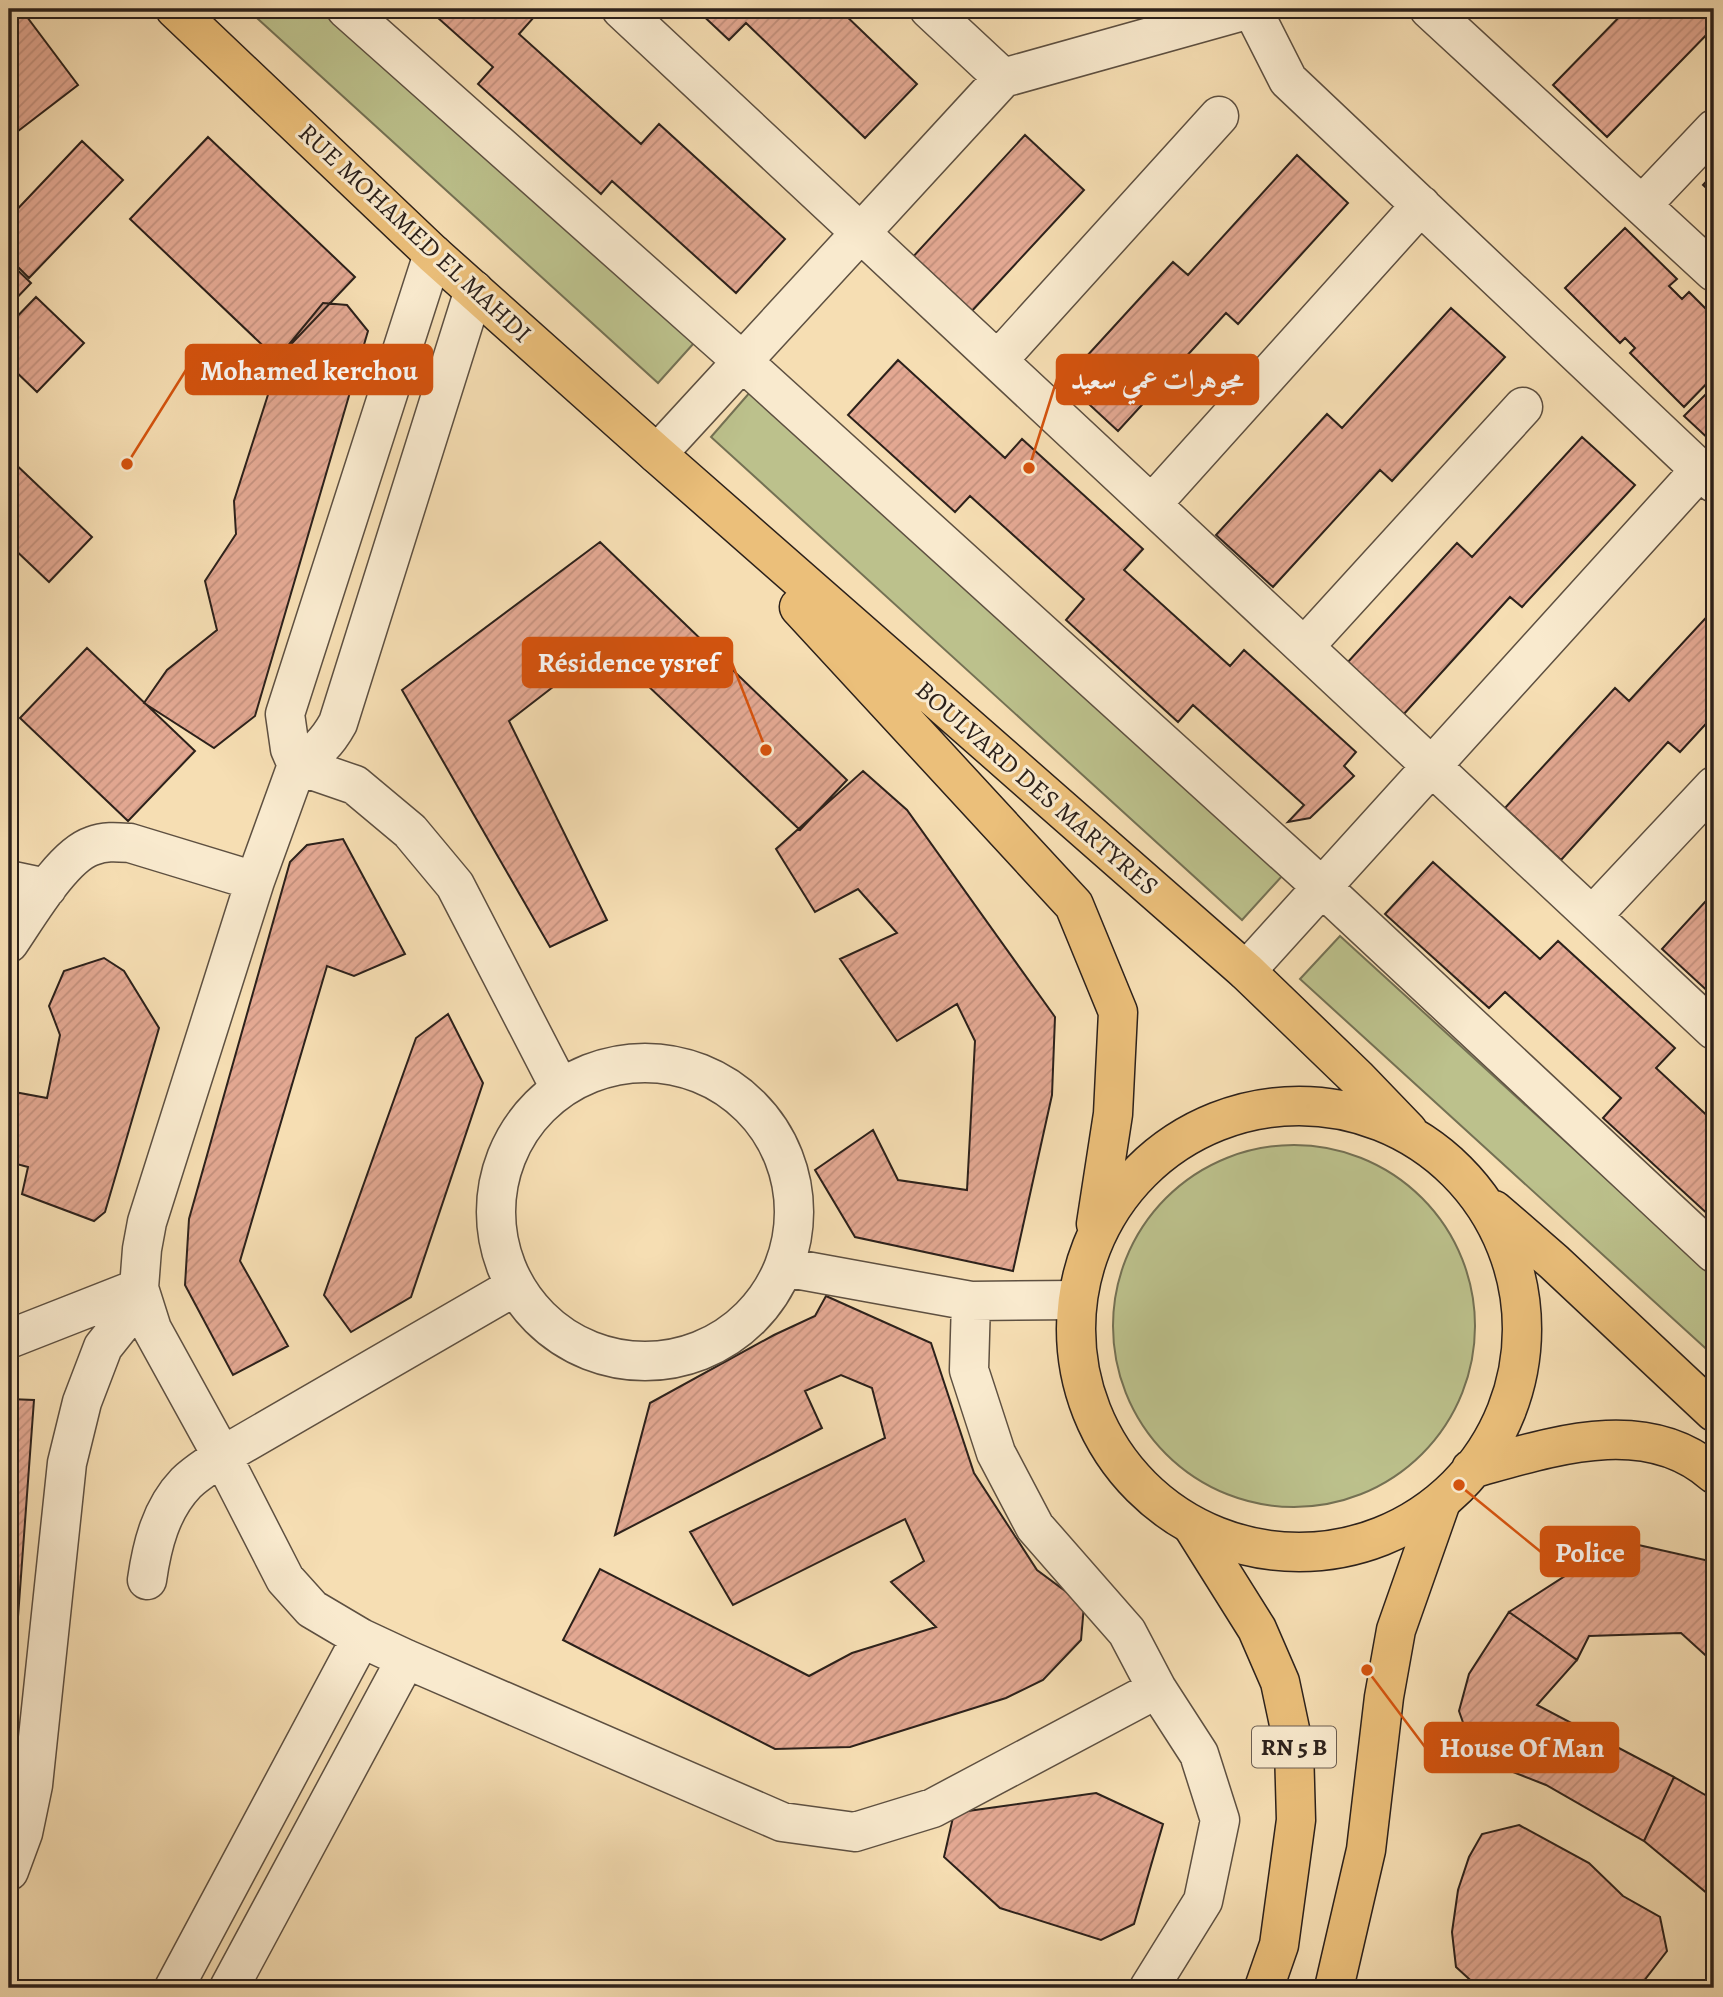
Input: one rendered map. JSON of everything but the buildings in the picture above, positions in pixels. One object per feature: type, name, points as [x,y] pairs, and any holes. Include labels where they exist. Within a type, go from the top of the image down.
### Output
[{"type":"main road","name":"RUE MOHAMED EL MAHDI","points":[[193,15],[433,254],[657,454]]},
{"type":"main road","name":"BOULVARD DES MARTYRES","points":[[657,454],[1246,971],[1408,1131]]},
{"type":"main road","points":[[657,454],[1074,905],[1118,1012],[1113,1114],[1095,1235],[1076,1300],[1077,1368],[1099,1432],[1139,1487],[1193,1527],[1255,1549],[1320,1552],[1384,1536],[1441,1502],[1489,1448],[1517,1381],[1523,1309],[1505,1238],[1466,1177],[1408,1131],[1339,1107],[1266,1106],[1195,1129],[1136,1174],[1095,1235]]},
{"type":"main road","points":[[1479,1198],[1554,1262],[1714,1412]]},
{"type":"main road","points":[[1471,1469],[1556,1445],[1594,1439],[1632,1440],[1668,1448],[1703,1464],[1714,1474]]},
{"type":"main road","points":[[1334,1988],[1366,1850],[1384,1697],[1395,1630],[1441,1502]]},
{"type":"main road","name":"RN 5 B","points":[[1193,1527],[1257,1629],[1280,1682],[1294,1748],[1296,1820],[1279,1945],[1264,1988]]},
{"type":"street","points":[[346,9],[743,362],[1323,888],[1714,1253]]},
{"type":"street","points":[[621,9],[1714,1030]]},
{"type":"street","points":[[929,9],[1003,78]]},
{"type":"street","points":[[657,454],[1003,78],[1172,19],[1251,9],[1289,80],[1707,477],[1433,767],[1246,971]]},
{"type":"street","points":[[1429,9],[1714,272]]},
{"type":"street","points":[[998,360],[1219,116]]},
{"type":"street","points":[[1642,205],[1714,129]]},
{"type":"street","points":[[1152,504],[1421,205]]},
{"type":"street","points":[[433,254],[285,714],[290,748],[297,765],[355,785],[410,831],[456,885],[560,1088]]},
{"type":"street","points":[[474,290],[338,723],[328,741],[314,755],[297,765],[255,881],[147,1222],[142,1249],[140,1293],[152,1329],[222,1456],[285,1579],[312,1609],[361,1638],[406,1659],[782,1822],[855,1832],[933,1808],[1157,1689]]},
{"type":"street","points":[[1304,647],[1523,407]]},
{"type":"street","points":[[1592,916],[1714,786]]},
{"type":"street","points":[[9,943],[47,888],[74,856],[90,846],[109,841],[130,843],[255,881]]},
{"type":"street","points":[[9,880],[47,888]]},
{"type":"street","points":[[664,1062],[716,1079],[759,1113],[786,1160],[795,1214],[784,1267],[754,1314],[709,1348],[655,1362],[599,1355],[550,1329],[514,1287],[495,1234],[498,1178],[520,1127],[560,1088],[610,1066],[664,1062]]},
{"type":"street","points":[[784,1267],[971,1301],[1076,1300]]},
{"type":"street","points":[[147,1580],[156,1535],[170,1506],[187,1482],[222,1456],[514,1287]]},
{"type":"street","points":[[9,1339],[140,1293]]},
{"type":"street","points":[[9,1871],[23,1833],[33,1785],[67,1463],[82,1402],[103,1348],[140,1293]]},
{"type":"street","points":[[971,1301],[969,1370],[996,1453],[1035,1527],[1127,1632],[1157,1689],[1199,1754],[1220,1820],[1203,1901],[1149,1988]]},
{"type":"street","points":[[174,1988],[361,1638]]},
{"type":"street","points":[[229,1988],[406,1659]]},
{"type":"green space","points":[[249,9],[327,9],[694,343],[658,383]]},
{"type":"green space","points":[[751,391],[1283,875],[1242,920],[711,437]]},
{"type":"green space","points":[[1340,936],[1714,1277],[1714,1356],[1300,979]]},
{"type":"green space","points":[[1294,1145],[1329,1148],[1363,1159],[1395,1175],[1422,1198],[1445,1225],[1461,1257],[1472,1291],[1475,1326],[1472,1361],[1461,1395],[1445,1427],[1422,1454],[1395,1477],[1363,1493],[1329,1504],[1294,1507],[1259,1504],[1225,1493],[1193,1477],[1166,1454],[1143,1427],[1127,1395],[1116,1361],[1113,1326],[1116,1291],[1127,1257],[1143,1225],[1166,1198],[1193,1175],[1225,1159],[1259,1148]]},
{"type":"place","name":"Mohamed kerchou","points":[[127,464]]},
{"type":"place","name":"مجوهرات عمي سعيد","points":[[1029,468]]},
{"type":"place","name":"Résidence ysref","points":[[766,750]]},
{"type":"place","name":"Police","points":[[1459,1485]]},
{"type":"place","name":"House Of Man","points":[[1367,1670]]}]
